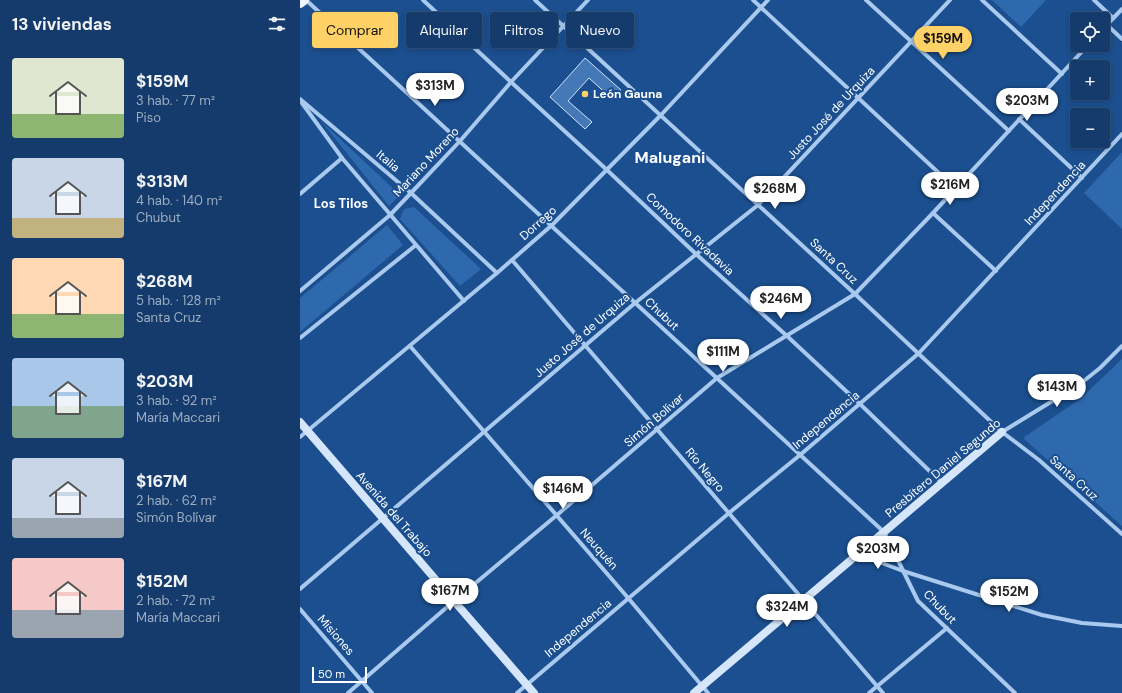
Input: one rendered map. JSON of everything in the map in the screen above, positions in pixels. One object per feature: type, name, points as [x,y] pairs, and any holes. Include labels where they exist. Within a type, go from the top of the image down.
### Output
[{"type":"main road","points":[[300,3],[305,0]]},
{"type":"main road","name":"Avenida del Trabajo","points":[[300,422],[534,693]]},
{"type":"main road","name":"Presbítero Daniel Segundo","points":[[694,693],[1002,432]]},
{"type":"street","name":"Chubut","points":[[305,0],[552,225],[884,532],[918,601],[1014,693]]},
{"type":"street","name":"Comodoro Rivadavia","points":[[423,0],[696,254],[787,336],[943,483]]},
{"type":"street","name":"Santa Cruz","points":[[535,0],[919,353],[1002,432],[1039,460],[1122,534]]},
{"type":"street","name":"Mariano Moreno","points":[[300,291],[390,215],[460,141],[511,82],[588,0]]},
{"type":"street","points":[[753,0],[956,189]]},
{"type":"street","name":"Dorrego","points":[[300,438],[464,301],[552,225],[661,115],[768,0]]},
{"type":"street","points":[[866,0],[1008,131]]},
{"type":"street","name":"Justo José de Urquiza","points":[[300,589],[635,303],[758,205],[950,0]]},
{"type":"street","points":[[982,0],[1062,74]]},
{"type":"street","points":[[1094,0],[1113,18]]},
{"type":"street","points":[[1110,22],[1122,8]]},
{"type":"street","points":[[1110,28],[1122,39]]},
{"type":"street","name":"Simón Bolívar","points":[[348,693],[717,378],[855,294],[956,189],[1082,52]]},
{"type":"street","points":[[300,100],[342,158],[464,301]]},
{"type":"street","name":"Italia","points":[[300,100],[411,193],[497,273]]},
{"type":"street","points":[[1019,119],[1082,178]]},
{"type":"street","name":"Independencia","points":[[517,693],[630,599],[729,513],[800,455],[919,353],[1122,134]]},
{"type":"street","points":[[300,194],[342,158]]},
{"type":"street","points":[[933,213],[996,271]]},
{"type":"street","points":[[300,338],[416,245]]},
{"type":"street","name":"Río Negro","points":[[512,260],[883,693]]},
{"type":"street","name":"Neuquén","points":[[410,346],[630,599],[708,693]]},
{"type":"street","name":"Presbítero Daniel Segundo","points":[[1002,432],[1080,384],[1100,368],[1122,346]]},
{"type":"street","points":[[858,554],[903,571],[1042,615],[1082,623],[1122,626]]},
{"type":"street","name":"Misiones","points":[[300,609],[372,693]]},
{"type":"street","points":[[870,693],[947,628]]},
{"type":"shaded area","points":[[992,0],[1046,0],[1021,27]]},
{"type":"shaded area","points":[[321,121],[400,195],[389,206]]},
{"type":"shaded area","points":[[1122,152],[1122,229],[1084,193]]},
{"type":"shaded area","points":[[414,207],[481,269],[460,286],[400,219],[404,209]]},
{"type":"shaded area","points":[[387,225],[403,245],[300,332],[300,298]]},
{"type":"shaded area","points":[[1122,359],[1122,526],[1023,438],[1080,399]]},
{"type":"building","name":"León Gauna","points":[[585,58],[621,90],[612,99],[589,78],[568,101],[592,122],[585,129],[550,97]]},
{"type":"place","name":"León Gauna","points":[[585,94]]},
{"type":"district","name":"Malugani","points":[[670,157]]},
{"type":"district","name":"Los Tilos","points":[[341,203]]}]
